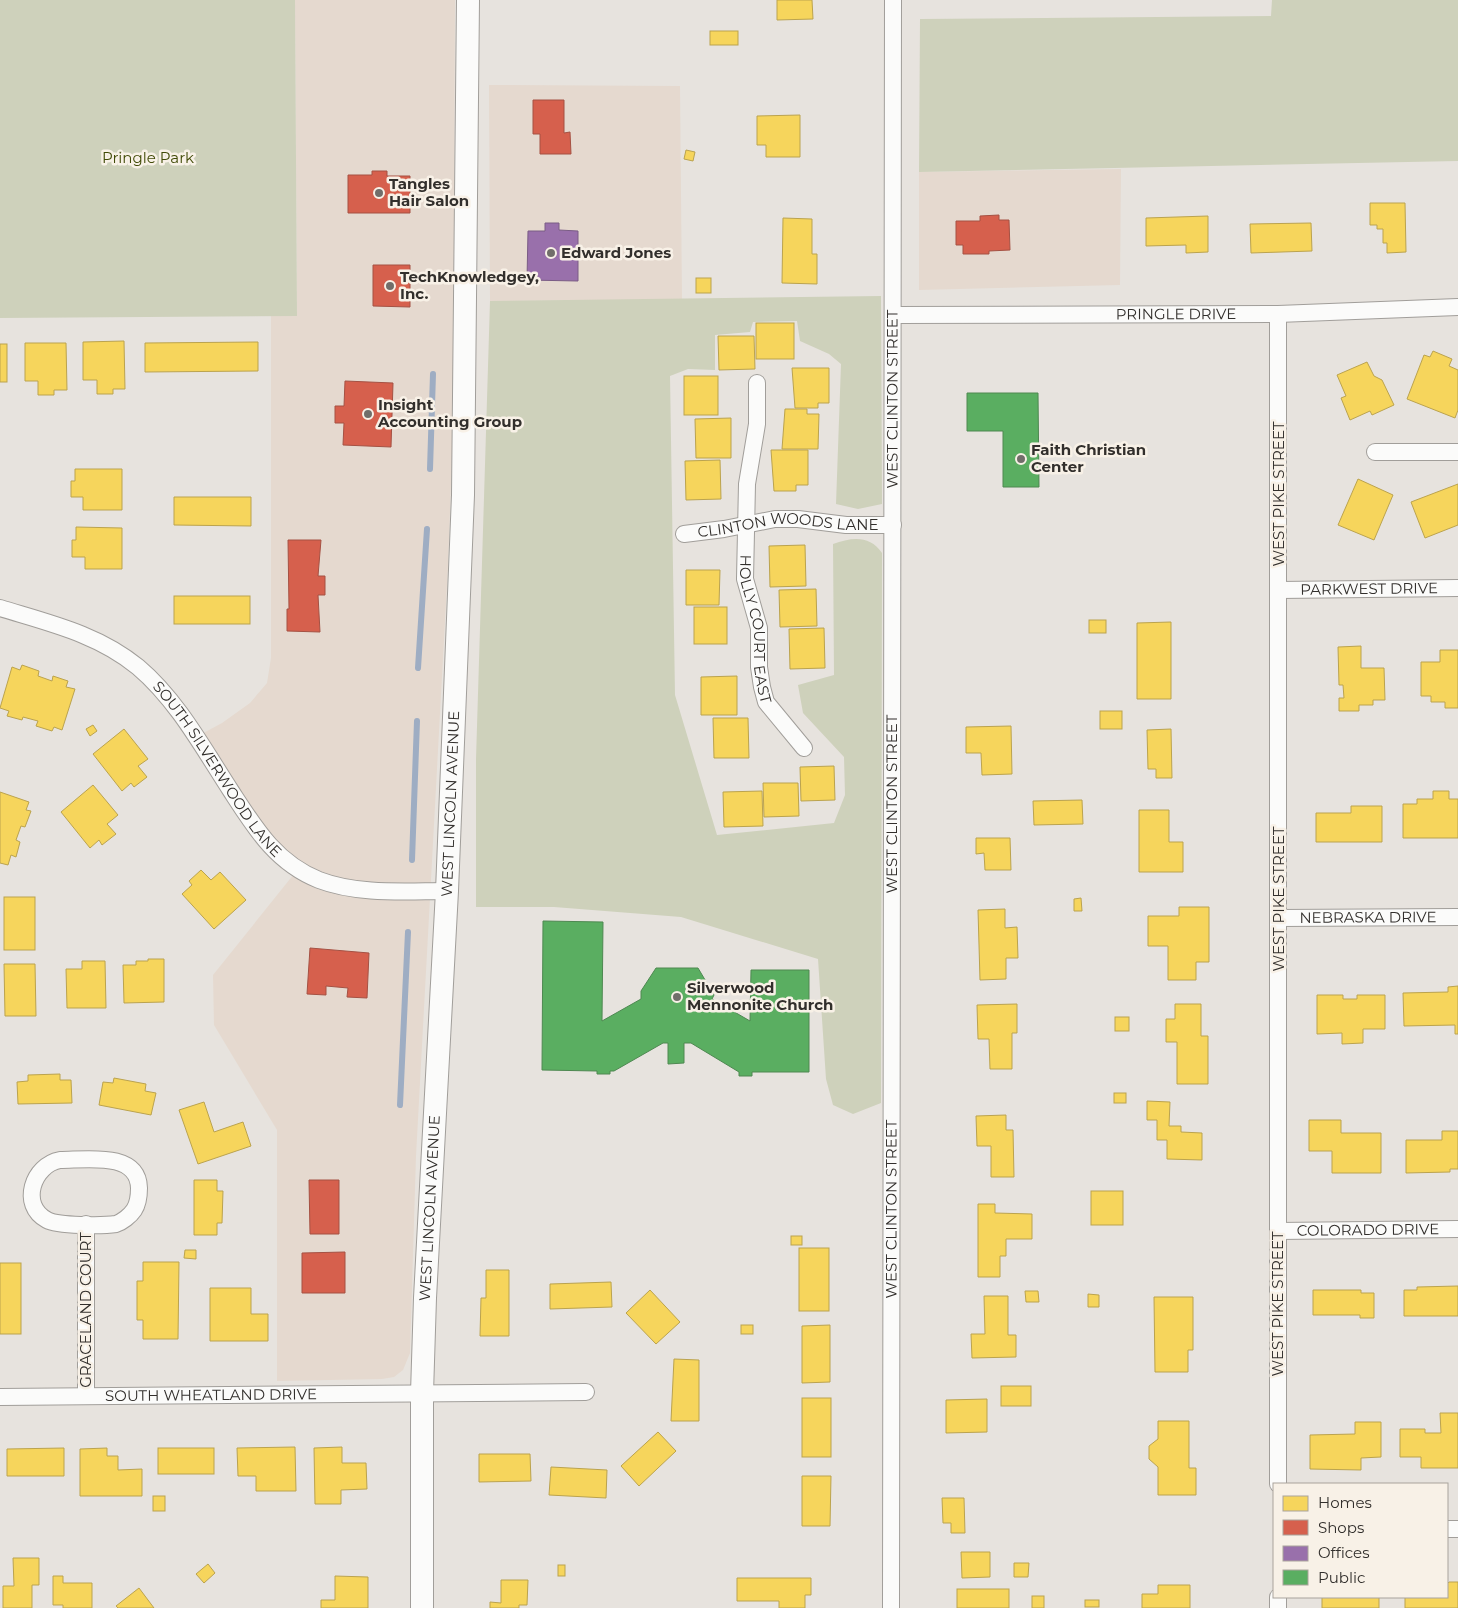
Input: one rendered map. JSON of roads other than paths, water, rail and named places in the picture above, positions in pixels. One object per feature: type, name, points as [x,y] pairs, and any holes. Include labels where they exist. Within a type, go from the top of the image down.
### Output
[{"type":"street","name":"WEST LINCOLN AVENUE","points":[[422,1608],[422,1393],[426,1270],[447,891],[463,495],[468,0]]},
{"type":"street","name":"WEST CLINTON STREET","points":[[891,1608],[894,0]]},
{"type":"street","name":"PRINGLE DRIVE","points":[[894,315],[1278,314],[1458,307]]},
{"type":"street","name":"WEST PIKE STREET","points":[[1278,314],[1278,1483]]},
{"type":"street","name":"HOLLY COURT EAST","points":[[757,382],[757,424],[747,484],[745,579],[759,628],[762,687],[766,702],[776,717],[804,748]]},
{"type":"street","points":[[1375,452],[1458,452]]},
{"type":"street","name":"CLINTON WOODS LANE","points":[[684,534],[724,530],[775,519],[798,519],[846,525],[893,525]]},
{"type":"street","name":"PARKWEST DRIVE","points":[[1279,590],[1458,588]]},
{"type":"street","name":"SOUTH SILVERWOOD LANE","points":[[0,608],[81,633],[112,649],[138,667],[159,687],[177,710],[258,833],[283,859],[298,869],[320,880],[356,888],[447,891]]},
{"type":"street","name":"NEBRASKA DRIVE","points":[[1278,918],[1458,917]]},
{"type":"street","name":"GRACELAND COURT","points":[[116,1161],[126,1163],[134,1171],[139,1182],[139,1193],[134,1211],[116,1224],[86,1224],[59,1224],[47,1220],[38,1212],[33,1203],[34,1179],[50,1162],[116,1161]]},
{"type":"street","name":"GRACELAND COURT","points":[[86,1224],[86,1396]]},
{"type":"street","name":"COLORADO DRIVE","points":[[1278,1231],[1458,1230]]},
{"type":"street","name":"SOUTH WHEATLAND DRIVE","points":[[0,1398],[586,1392]]},
{"type":"waterway","points":[[430,469],[433,374]]},
{"type":"waterway","points":[[418,668],[427,529]]},
{"type":"waterway","points":[[412,860],[417,721]]},
{"type":"waterway","points":[[400,1105],[408,932]]},
{"type":"place","name":"Tangles Hair Salon","points":[[379,193]]},
{"type":"place","name":"Edward Jones","points":[[551,253]]},
{"type":"place","name":"TechKnowledgey, Inc.","points":[[390,286]]},
{"type":"place","name":"Insight Accounting Group","points":[[368,414]]},
{"type":"place","name":"Faith Christian Center","points":[[1021,459]]},
{"type":"place","name":"Silverwood Mennonite Church","points":[[677,997]]},
{"type":"park label","name":"Pringle Park","points":[[148,158]]}]
